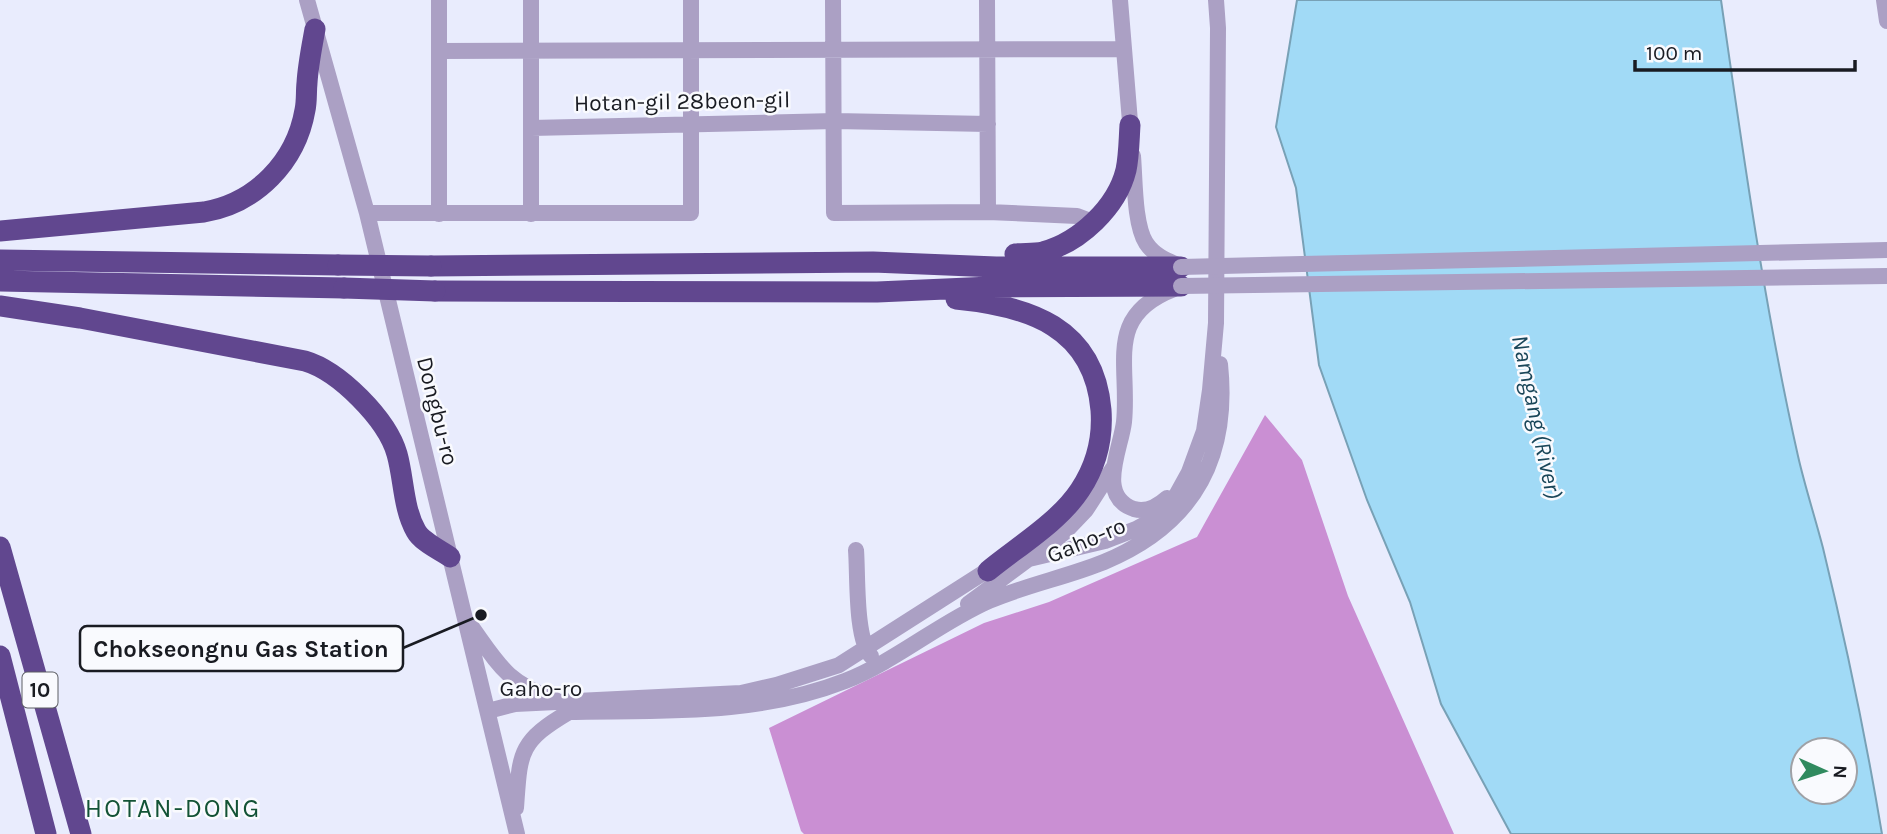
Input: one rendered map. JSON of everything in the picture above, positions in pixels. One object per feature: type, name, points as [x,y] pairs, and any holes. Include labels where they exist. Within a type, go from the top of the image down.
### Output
[{"type":"highway","points":[[0,231],[204,212],[228,207],[250,196],[276,172],[295,141],[306,108],[307,80],[315,29]]},
{"type":"highway","points":[[873,262],[1043,252],[1073,238],[1105,211],[1117,193],[1126,169],[1130,125]]},
{"type":"highway","points":[[0,260],[431,266],[873,262],[1181,276]]},
{"type":"highway","points":[[0,281],[435,291],[877,292],[1181,276]]},
{"type":"highway","points":[[877,292],[983,302],[1014,309],[1043,320],[1071,338],[1088,359],[1099,388],[1102,425],[1095,462],[1079,491],[1059,514],[988,570]]},
{"type":"highway","points":[[0,306],[305,361],[323,367],[346,384],[386,431],[398,456],[410,517],[418,535],[450,557]]},
{"type":"highway","name":"10","points":[[0,547],[81,834]]},
{"type":"highway","name":"10","points":[[0,656],[46,834]]},
{"type":"street","name":"Dongbu-ro","points":[[307,0],[367,213],[516,831]]},
{"type":"street","points":[[439,0],[439,214]]},
{"type":"street","points":[[531,0],[531,214]]},
{"type":"street","points":[[367,213],[691,213],[691,0]]},
{"type":"street","points":[[833,0],[834,213],[988,212],[1077,216],[1093,222]]},
{"type":"street","points":[[986,0],[988,212]]},
{"type":"street","name":"Gaho-ro","points":[[566,706],[741,692],[776,685],[839,665],[988,570],[1105,541],[1158,517],[1173,501],[1189,472],[1204,431],[1216,323],[1216,0]]},
{"type":"street","points":[[1884,0],[1887,17]]},
{"type":"street","points":[[1121,5],[1139,221],[1145,242],[1181,276],[1887,276]]},
{"type":"street","points":[[439,51],[1125,49]]},
{"type":"street","name":"Hotan-gil 28beon-gil","points":[[531,128],[835,121],[988,124]]},
{"type":"street","points":[[1189,472],[1160,505],[1145,511],[1133,509],[1120,501],[1113,486],[1114,467],[1124,423],[1125,342],[1133,318],[1143,305],[1181,276],[1887,250]]},
{"type":"street","name":"Gaho-ro","points":[[488,711],[515,704],[726,709],[768,703],[844,681],[988,602],[1104,562],[1132,548],[1164,529],[1186,506],[1203,479],[1218,438],[1222,384],[1216,323]]},
{"type":"street","points":[[921,639],[1065,532],[1086,510],[1114,467]]},
{"type":"street","points":[[856,550],[865,650],[879,664]]},
{"type":"street","points":[[465,619],[511,678],[566,706],[529,741],[519,763],[516,831]]},
{"type":"shaded area","points":[[1265,415],[1302,460],[1348,596],[1454,834],[804,834],[801,831],[769,728],[984,623],[1049,602],[1197,537]]},
{"type":"water","name":"Namgang (River)","points":[[1297,0],[1721,0],[1775,343],[1798,456],[1848,655],[1882,834],[1511,834],[1441,704],[1410,602],[1367,500],[1319,365],[1296,188],[1276,127]]},
{"type":"place","name":"Chokseongnu Gas Station","points":[[481,615]]},
{"type":"district","name":"HOTAN-DONG","points":[[173,808]]}]
